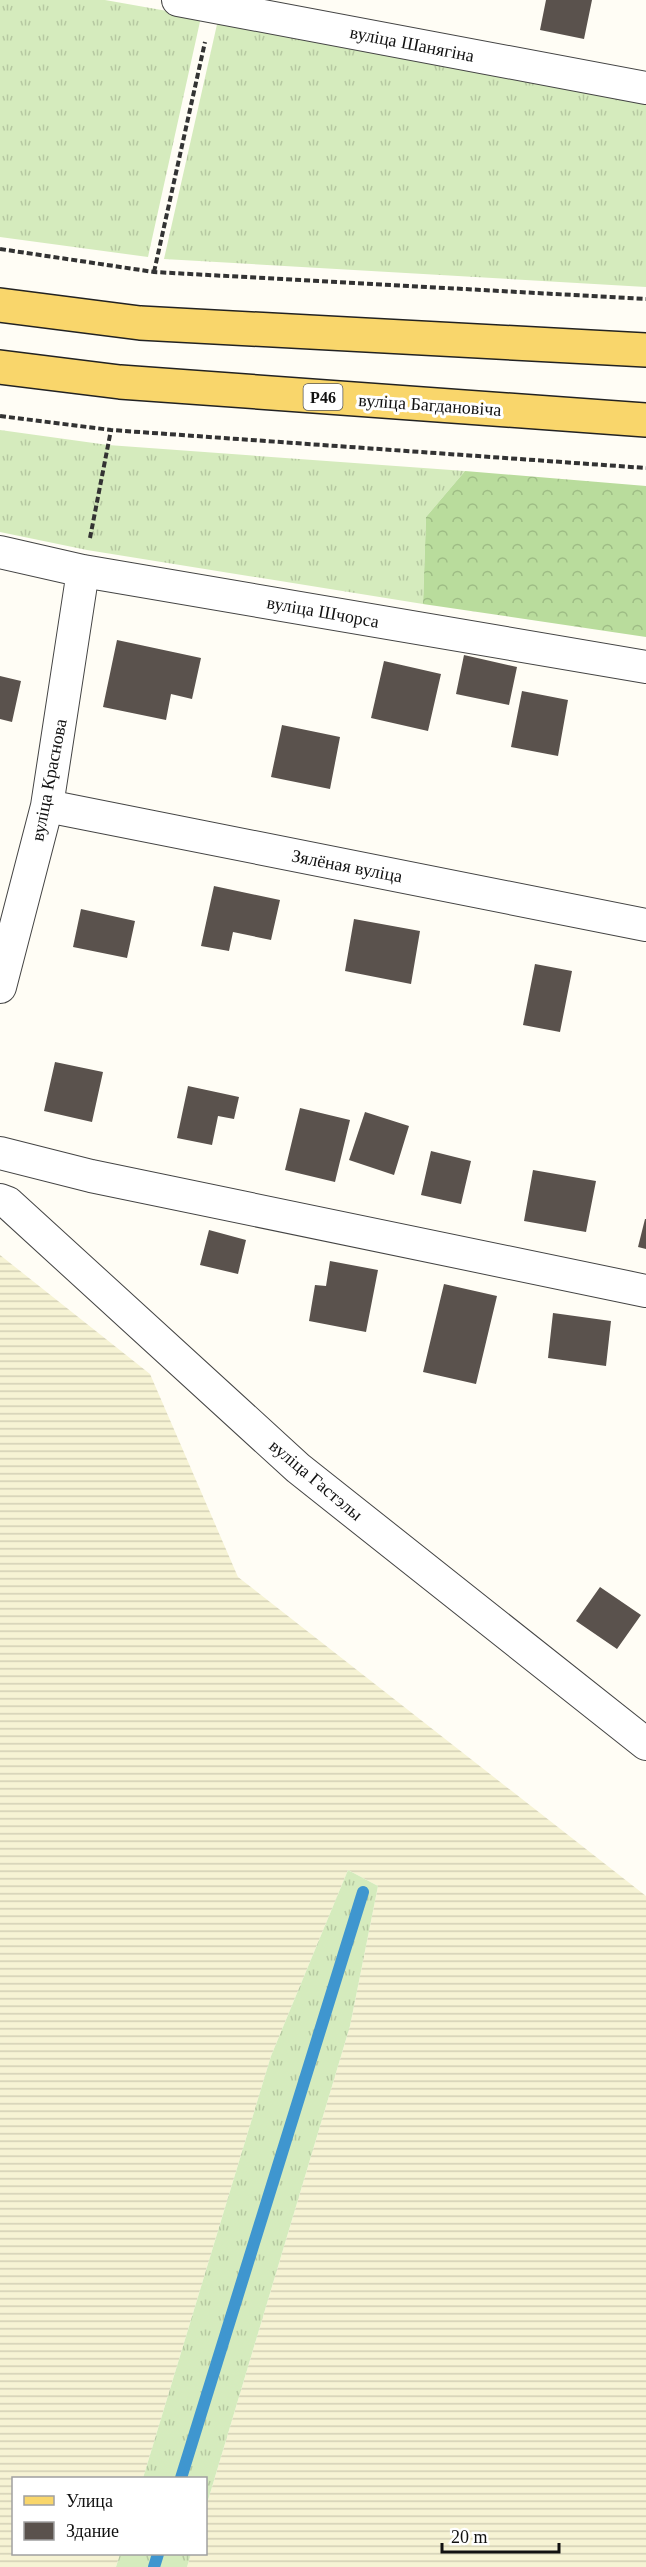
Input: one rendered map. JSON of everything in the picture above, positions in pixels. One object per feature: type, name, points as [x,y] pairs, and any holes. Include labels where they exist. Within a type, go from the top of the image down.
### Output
[{"type":"main road","points":[[0,305],[140,323],[646,350]]},
{"type":"main road","name":"вуліца Багдановіча","points":[[0,367],[120,382],[646,420]]},
{"type":"street","name":"вуліца Шанягіна","points":[[178,0],[214,3],[646,88]]},
{"type":"street","name":"вуліца Шчорса","points":[[0,552],[83,570],[646,667]]},
{"type":"street","name":"вуліца Краснова","points":[[0,987],[47,806],[83,570]]},
{"type":"street","name":"Зялёная вуліца","points":[[47,806],[646,925]]},
{"type":"street","points":[[0,1153],[91,1176],[646,1291]]},
{"type":"street","name":"вуліца Гастэлы","points":[[0,1200],[8,1203],[298,1468],[646,1744]]},
{"type":"path","points":[[154,272],[214,3]]},
{"type":"path","points":[[0,249],[154,272],[646,299]]},
{"type":"path","points":[[0,416],[111,430],[646,468]]},
{"type":"path","points":[[92,527],[111,430]]},
{"type":"shaded area","points":[[0,1255],[150,1374],[238,1577],[646,1896],[646,2567],[187,2567],[191,2555],[207,2555],[207,2504],[350,2026],[378,1886],[348,1870],[271,2056],[143,2477],[12,2477],[12,2555],[120,2555],[116,2567],[0,2567]]},
{"type":"green space","points":[[0,0],[105,0],[201,17],[148,257],[0,237]]},
{"type":"green space","points":[[218,20],[646,102],[646,287],[164,259]]},
{"type":"green space","points":[[0,430],[108,445],[465,471],[426,517],[423,604],[87,550],[0,532]]},
{"type":"green space","points":[[465,471],[646,486],[646,637],[423,604],[426,517]]},
{"type":"green space","points":[[348,1870],[378,1886],[350,2026],[207,2504],[207,2477],[143,2477],[271,2056]]},
{"type":"green space","points":[[120,2555],[191,2555],[187,2567],[116,2567]]},
{"type":"building","points":[[546,0],[592,0],[584,39],[540,30]]},
{"type":"building","points":[[117,640],[201,658],[192,699],[171,694],[166,720],[103,707]]},
{"type":"building","points":[[464,655],[517,667],[509,705],[456,694]]},
{"type":"building","points":[[384,661],[441,674],[428,731],[371,718]]},
{"type":"building","points":[[0,676],[21,681],[12,722],[0,719]]},
{"type":"building","points":[[522,691],[568,700],[558,756],[511,747]]},
{"type":"building","points":[[282,725],[340,737],[330,789],[271,777]]},
{"type":"building","points":[[214,886],[280,900],[271,940],[233,932],[229,951],[201,946]]},
{"type":"building","points":[[81,909],[135,921],[127,958],[73,947]]},
{"type":"building","points":[[354,919],[420,931],[411,984],[345,971]]},
{"type":"building","points":[[535,964],[572,971],[560,1032],[523,1025]]},
{"type":"building","points":[[55,1062],[103,1072],[92,1122],[44,1111]]},
{"type":"building","points":[[188,1086],[239,1097],[234,1119],[218,1116],[212,1145],[177,1138]]},
{"type":"building","points":[[300,1108],[350,1120],[335,1182],[285,1170]]},
{"type":"building","points":[[365,1112],[409,1126],[394,1175],[349,1160]]},
{"type":"building","points":[[431,1151],[471,1161],[461,1204],[421,1195]]},
{"type":"building","points":[[533,1170],[596,1181],[586,1232],[524,1221]]},
{"type":"building","points":[[646,1219],[646,1249],[638,1247]]},
{"type":"building","points":[[209,1230],[246,1240],[238,1274],[200,1265]]},
{"type":"building","points":[[330,1261],[378,1270],[366,1332],[309,1321],[315,1285],[326,1286]]},
{"type":"building","points":[[444,1284],[497,1296],[476,1384],[423,1372]]},
{"type":"building","points":[[553,1313],[611,1321],[606,1366],[548,1358]]},
{"type":"building","points":[[600,1587],[641,1615],[617,1649],[576,1621]]},
{"type":"waterway","points":[[181,2477],[363,1892]]},
{"type":"waterway","points":[[154,2567],[158,2555]]}]
